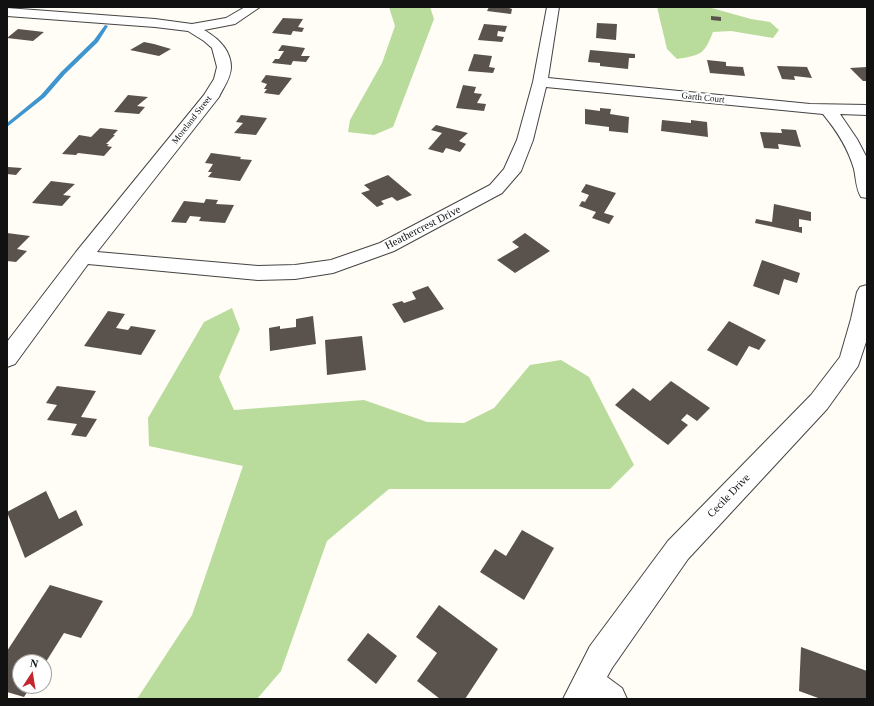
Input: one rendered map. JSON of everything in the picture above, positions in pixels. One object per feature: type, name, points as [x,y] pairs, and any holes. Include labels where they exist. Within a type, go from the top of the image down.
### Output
[{"type":"street","points":[[192,28],[230,21],[254,7]]},
{"type":"street","name":"Heathercrest Drive","points":[[83,257],[258,273],[295,272],[333,266],[387,247],[496,189],[512,171],[525,140],[540,82],[553,7]]},
{"type":"street","name":"Moreland Street","points":[[7,12],[192,28],[209,38],[218,47],[224,67],[221,79],[211,97],[83,257],[7,358]]},
{"type":"street","name":"Garth Court","points":[[540,82],[828,110],[867,110]]},
{"type":"street","points":[[828,110],[846,130],[856,149],[865,175],[867,193]]},
{"type":"street","name":"Cecile Drive","points":[[593,694],[601,657],[678,550],[819,402],[850,360],[862,319],[867,292]]},
{"type":"green space","points":[[389,7],[430,7],[434,19],[393,127],[374,135],[348,132],[350,120],[382,63],[395,26]]},
{"type":"green space","points":[[657,7],[708,7],[751,19],[770,22],[779,30],[773,38],[731,31],[713,32],[707,45],[701,53],[677,59],[667,49]]},
{"type":"green space","points":[[232,308],[240,329],[219,377],[234,410],[364,400],[427,422],[464,423],[494,408],[530,365],[561,360],[589,377],[634,465],[610,489],[389,489],[327,541],[281,671],[257,699],[137,699],[192,615],[243,466],[149,446],[148,418],[204,322]]},
{"type":"building","points":[[489,7],[506,7],[512,9],[511,14],[487,11]]},
{"type":"building","points":[[711,16],[721,17],[721,21],[711,20]]},
{"type":"building","points":[[283,18],[303,19],[298,27],[304,28],[302,32],[293,31],[291,35],[272,33]]},
{"type":"building","points":[[597,23],[617,24],[616,40],[596,38]]},
{"type":"building","points":[[484,24],[507,26],[505,32],[498,31],[497,36],[504,37],[502,42],[478,40]]},
{"type":"building","points":[[18,29],[44,32],[33,41],[7,38]]},
{"type":"building","points":[[144,42],[171,49],[159,56],[130,50]]},
{"type":"building","points":[[282,45],[305,48],[301,56],[310,56],[306,62],[293,61],[291,65],[272,63],[275,59],[279,59],[284,51],[278,51]]},
{"type":"building","points":[[590,50],[635,54],[635,58],[629,58],[628,69],[600,66],[600,63],[588,62]]},
{"type":"building","points":[[474,54],[492,56],[489,67],[495,68],[493,73],[468,71]]},
{"type":"building","points":[[707,60],[726,62],[726,66],[743,67],[745,76],[710,73]]},
{"type":"building","points":[[777,66],[807,67],[812,78],[794,76],[795,80],[782,79]]},
{"type":"building","points":[[867,67],[867,81],[863,81],[850,68]]},
{"type":"building","points":[[266,75],[292,78],[279,95],[264,93],[267,89],[264,89],[267,84],[261,82]]},
{"type":"building","points":[[463,85],[476,87],[474,93],[482,94],[477,103],[486,104],[484,111],[456,108]]},
{"type":"building","points":[[128,95],[148,97],[137,106],[145,107],[139,114],[114,112]]},
{"type":"building","points":[[600,108],[611,109],[610,114],[629,117],[628,133],[609,131],[609,127],[585,124],[585,109],[600,111]]},
{"type":"building","points":[[241,115],[267,118],[256,135],[234,133],[243,123],[236,122]]},
{"type":"building","points":[[662,120],[691,123],[691,120],[707,122],[708,137],[661,131]]},
{"type":"building","points":[[436,125],[468,133],[459,141],[466,144],[460,152],[446,148],[443,153],[428,149],[442,133],[431,130]]},
{"type":"building","points":[[100,128],[118,130],[106,144],[109,144],[107,146],[112,147],[104,156],[78,153],[76,155],[62,154],[79,135],[91,137]]},
{"type":"building","points":[[781,129],[796,130],[801,147],[778,144],[779,149],[764,148],[760,132],[782,133]]},
{"type":"building","points":[[211,153],[252,160],[240,181],[208,177],[212,172],[208,172],[213,164],[205,163]]},
{"type":"building","points":[[8,167],[22,168],[16,175],[7,174]]},
{"type":"building","points":[[388,175],[412,195],[397,201],[392,197],[381,201],[384,204],[377,207],[361,193],[370,190],[364,185]]},
{"type":"building","points":[[51,181],[75,184],[63,195],[71,196],[62,206],[32,203]]},
{"type":"building","points":[[586,184],[616,193],[604,213],[614,216],[609,224],[592,218],[596,212],[579,206],[582,201],[585,202],[589,195],[581,192]]},
{"type":"building","points":[[206,199],[218,200],[216,204],[234,205],[225,223],[199,221],[201,217],[190,216],[186,223],[171,222],[184,201],[204,203]]},
{"type":"building","points":[[774,204],[811,212],[811,221],[799,219],[799,227],[802,227],[802,233],[755,223],[756,219],[772,222]]},
{"type":"building","points":[[7,233],[30,236],[17,249],[27,251],[16,262],[7,261]]},
{"type":"building","points":[[525,233],[550,251],[515,273],[497,260],[519,247],[512,242]]},
{"type":"building","points":[[762,260],[800,273],[797,283],[784,279],[779,295],[753,286]]},
{"type":"building","points":[[428,286],[444,309],[404,323],[392,304],[402,301],[404,303],[416,299],[412,292]]},
{"type":"building","points":[[108,311],[125,314],[116,328],[128,330],[131,326],[156,330],[141,355],[84,346]]},
{"type":"building","points":[[313,316],[316,344],[270,351],[269,328],[280,326],[280,329],[296,327],[296,319]]},
{"type":"building","points":[[729,321],[766,340],[759,350],[749,346],[737,366],[707,350]]},
{"type":"building","points":[[362,336],[366,370],[327,375],[325,340]]},
{"type":"building","points":[[671,381],[710,408],[697,421],[687,414],[681,420],[688,425],[668,445],[615,405],[633,388],[650,401]]},
{"type":"building","points":[[57,386],[96,391],[81,417],[97,419],[86,437],[71,435],[77,424],[47,420],[57,405],[46,403]]},
{"type":"building","points":[[46,491],[59,519],[76,510],[83,525],[25,558],[7,512]]},
{"type":"building","points":[[522,530],[554,548],[524,600],[480,572],[495,549],[506,556]]},
{"type":"building","points":[[50,585],[103,601],[81,638],[64,633],[51,654],[12,654],[12,693],[7,692],[7,651]]},
{"type":"building","points":[[439,605],[498,649],[465,699],[440,699],[417,681],[437,653],[416,637]]},
{"type":"building","points":[[368,633],[397,656],[376,684],[347,660]]},
{"type":"building","points":[[801,647],[867,671],[867,699],[821,699],[799,691]]},
{"type":"building","points":[[14,694],[26,694],[24,697]]},
{"type":"waterway","points":[[7,125],[43,96],[63,73],[96,41],[106,26]]}]
